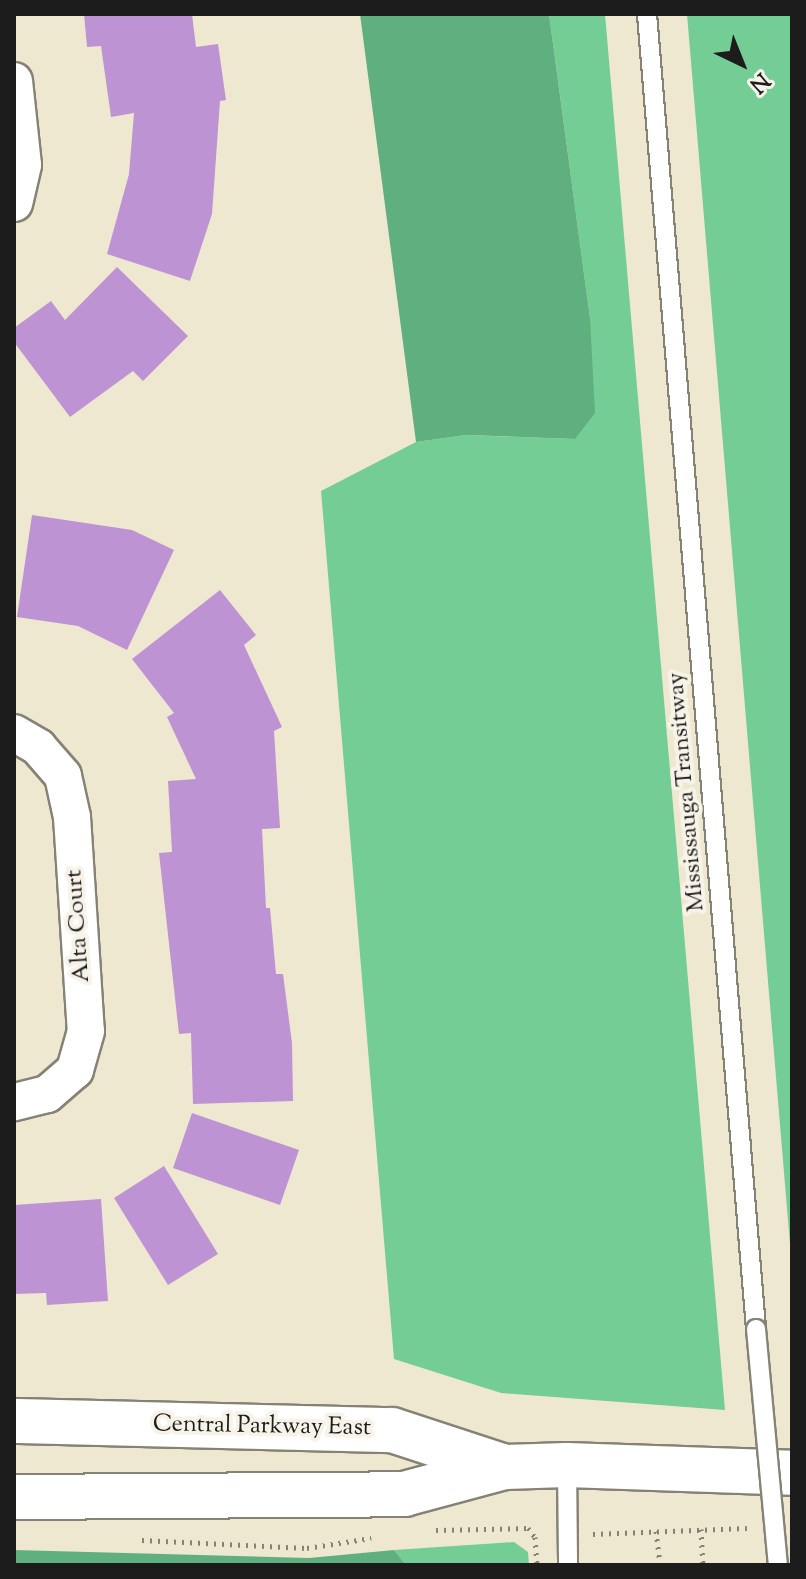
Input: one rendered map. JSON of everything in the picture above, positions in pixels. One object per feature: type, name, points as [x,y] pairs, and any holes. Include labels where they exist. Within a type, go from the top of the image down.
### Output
[{"type":"street","points":[[14,81],[23,165],[14,203]]},
{"type":"street","name":"Alta Court","points":[[14,733],[38,747],[63,776],[72,817],[86,1031],[75,1070],[47,1094],[14,1102]]},
{"type":"street","name":"Central Parkway East","points":[[14,1421],[392,1430],[505,1467]]},
{"type":"street","name":"Central Parkway East","points":[[14,1497],[404,1494],[505,1467],[567,1465],[792,1473]]},
{"type":"lane","name":"Mississauga Transitway","points":[[647,14],[778,1565]]},
{"type":"lane","points":[[567,1465],[568,1565]]},
{"type":"path","points":[[586,1535],[762,1528]]},
{"type":"path","points":[[701,1529],[703,1565]]},
{"type":"path","points":[[656,1531],[660,1565]]},
{"type":"path","points":[[535,1537],[537,1565]]},
{"type":"green space","points":[[360,14],[549,14],[590,318],[595,413],[575,439],[466,435],[416,442]]},
{"type":"green space","points":[[549,14],[605,14],[725,1410],[501,1393],[394,1359],[321,491],[416,442],[466,435],[574,439],[590,318]]},
{"type":"green space","points":[[687,14],[792,14],[792,1268]]},
{"type":"green space","points":[[514,1542],[528,1552],[529,1565],[406,1565],[394,1550]]},
{"type":"green space","points":[[14,1550],[309,1558],[394,1550],[406,1565],[14,1565]]},
{"type":"building","points":[[84,14],[192,14],[196,47],[218,44],[226,100],[220,101],[212,214],[190,281],[107,254],[129,174],[134,113],[111,117],[101,46],[87,47]]},
{"type":"building","points":[[117,267],[188,336],[143,381],[133,371],[70,417],[14,342],[14,328],[51,301],[65,320]]},
{"type":"building","points":[[32,515],[132,530],[174,550],[127,650],[78,626],[17,617]]},
{"type":"building","points":[[220,590],[256,635],[244,645],[282,727],[274,731],[280,828],[262,829],[266,908],[270,908],[276,974],[283,974],[292,1043],[293,1101],[193,1104],[191,1033],[179,1034],[159,853],[172,852],[168,781],[196,779],[167,717],[174,713],[132,659]]},
{"type":"building","points":[[192,1113],[299,1150],[280,1205],[173,1168]]},
{"type":"building","points":[[164,1166],[218,1254],[168,1285],[114,1198]]},
{"type":"building","points":[[101,1199],[108,1301],[47,1305],[46,1293],[14,1294],[14,1205]]}]
